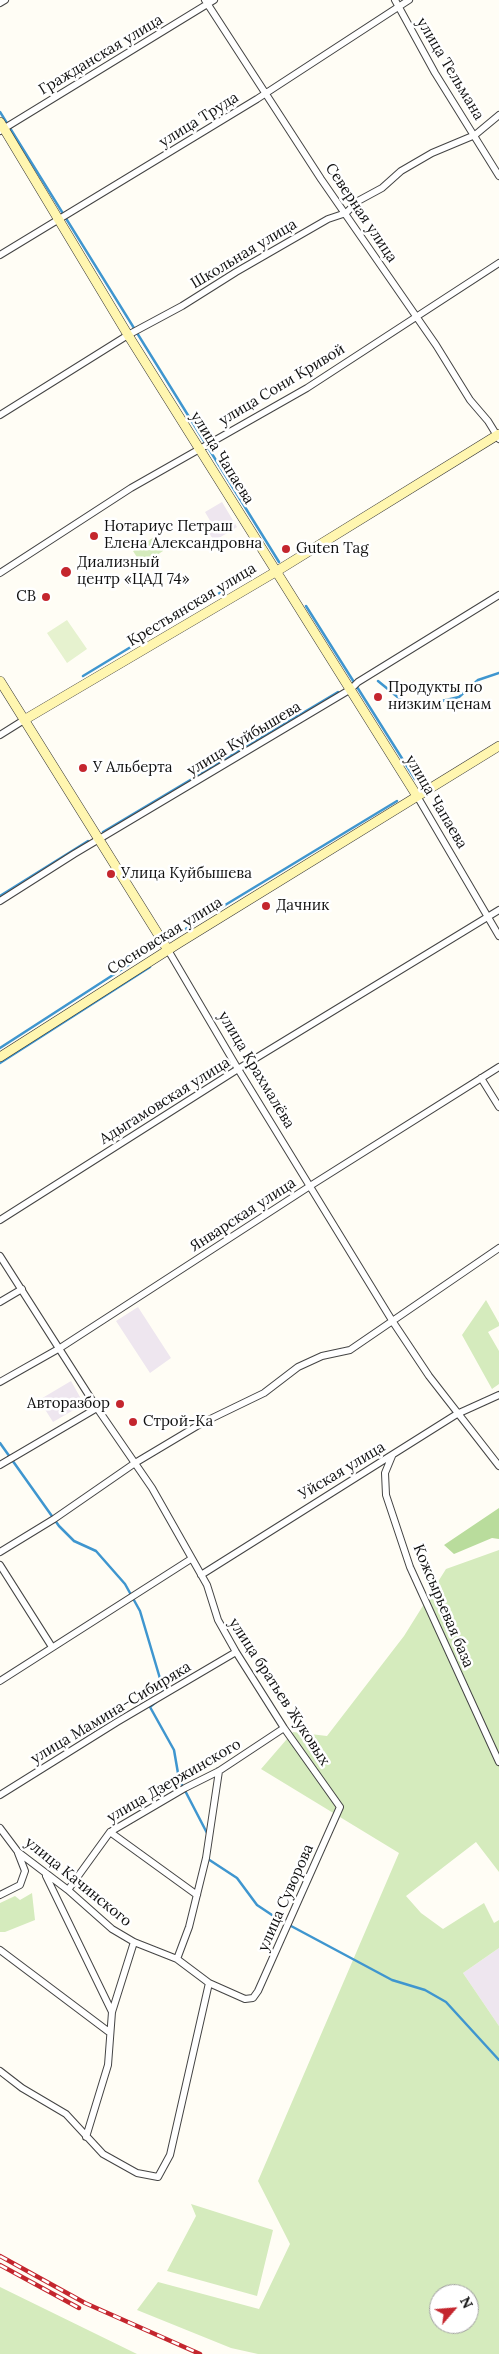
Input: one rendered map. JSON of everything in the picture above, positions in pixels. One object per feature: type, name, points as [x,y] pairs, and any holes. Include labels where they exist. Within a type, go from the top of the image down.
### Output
[{"type":"street","points":[[0,3],[5,0]]},
{"type":"street","name":"Гражданская улица","points":[[1,127],[214,0]]},
{"type":"street","name":"улица Труда","points":[[0,255],[267,92],[397,3],[409,0]]},
{"type":"street","name":"Северная улица","points":[[207,3],[470,400],[498,436]]},
{"type":"street","name":"улица Тельмана","points":[[397,3],[435,72],[499,176]]},
{"type":"street","name":"Школьная улица","points":[[0,415],[128,335],[328,219],[346,213],[358,201],[382,188],[401,171],[432,153],[475,135],[499,115]]},
{"type":"street","name":"улица Чапаева","points":[[1,127],[128,335],[351,689],[499,936]]},
{"type":"street","name":"улица Сони Кривой","points":[[0,572],[131,488],[307,388],[499,263]]},
{"type":"street","name":"Крестьянская улица","points":[[0,735],[277,571],[498,436]]},
{"type":"street","name":"улица Куйбышева","points":[[0,901],[98,840],[351,689],[358,682],[499,595]]},
{"type":"street","name":"улица Крахмалёва","points":[[0,681],[168,950],[238,1069],[393,1322],[457,1414],[499,1466]]},
{"type":"street","name":"Сосновская улица","points":[[0,1057],[168,950],[499,746]]},
{"type":"street","name":"Адыгамовская улица","points":[[0,1220],[238,1069],[499,910]]},
{"type":"street","name":"Январская улица","points":[[0,1382],[60,1348],[310,1186],[499,1067]]},
{"type":"street","points":[[481,1078],[499,1107]]},
{"type":"street","points":[[0,1552],[54,1519],[135,1464],[202,1424],[264,1393],[298,1366],[322,1356],[350,1350],[499,1248]]},
{"type":"street","name":"улица братьев Жуковых","points":[[0,1256],[166,1512],[207,1585],[218,1620],[236,1652],[284,1728],[340,1807]]},
{"type":"street","points":[[0,1302],[22,1289]]},
{"type":"street","name":"Уйская улица","points":[[201,1575],[457,1414],[499,1395]]},
{"type":"street","points":[[0,1466],[97,1408]]},
{"type":"street","name":"Кожсырьевая база","points":[[393,1455],[384,1473],[386,1495],[410,1567],[499,1762]]},
{"type":"street","points":[[0,1681],[191,1559]]},
{"type":"street","points":[[0,1565],[52,1647]]},
{"type":"street","name":"улица Мамина-Сибиряка","points":[[0,1795],[117,1722],[236,1652]]},
{"type":"street","name":"улица Дзержинского","points":[[68,1890],[110,1832],[185,1788],[219,1771],[284,1728]]},
{"type":"street","points":[[177,1960],[189,1927],[206,1858],[219,1771]]},
{"type":"street","name":"улица Суворова","points":[[252,1998],[258,1991],[340,1807]]},
{"type":"street","name":"улица Качинского","points":[[0,1828],[18,1852],[68,1890],[112,1929],[134,1942],[177,1960],[209,1982],[245,1999],[252,1998]]},
{"type":"street","points":[[110,1832],[197,1896]]},
{"type":"street","points":[[0,1895],[20,1885],[25,1871],[18,1852]]},
{"type":"street","points":[[46,1875],[112,2012]]},
{"type":"street","points":[[86,2137],[108,2065],[112,2012],[134,1942]]},
{"type":"street","points":[[0,1950],[109,2032]]},
{"type":"street","points":[[0,2072],[22,2088],[66,2114],[103,2154],[125,2168],[138,2173],[158,2176],[170,2155],[209,1982]]},
{"type":"shaded area","points":[[222,502],[237,527],[214,541],[206,528],[212,524],[205,512]]},
{"type":"shaded area","points":[[138,1307],[171,1358],[150,1373],[116,1321]]},
{"type":"shaded area","points":[[71,1381],[84,1404],[53,1422],[39,1400]]},
{"type":"shaded area","points":[[499,1948],[499,2026],[463,1973]]},
{"type":"green space","points":[[154,537],[163,551],[142,565],[133,551]]},
{"type":"green space","points":[[67,620],[87,649],[67,663],[47,633]]},
{"type":"green space","points":[[486,1300],[499,1323],[499,1326],[488,1332],[499,1351],[499,1384],[492,1389],[462,1335]]},
{"type":"green space","points":[[499,1508],[499,1539],[492,1538],[454,1554],[444,1545]]},
{"type":"green space","points":[[499,1550],[499,1872],[476,1842],[406,1896],[421,1913],[443,1929],[484,1903],[494,1923],[499,1920],[499,1948],[463,1973],[499,2026],[499,2354],[258,2354],[231,2348],[137,2310],[158,2282],[259,2309],[290,2244],[258,2181],[399,1853],[261,1769],[293,1732],[327,1736],[404,1636],[446,1569]]},
{"type":"green space","points":[[32,1893],[35,1920],[5,1932],[0,1932],[0,1903],[15,1896],[20,1900]]},
{"type":"green space","points":[[191,2204],[273,2230],[257,2296],[167,2271],[196,2216]]},
{"type":"green space","points":[[0,2287],[137,2354],[0,2354]]},
{"type":"waterway","points":[[0,112],[279,562]]},
{"type":"waterway","points":[[83,676],[246,577]]},
{"type":"waterway","points":[[306,606],[415,779]]},
{"type":"waterway","points":[[378,681],[411,708],[459,697],[478,680],[499,673]]},
{"type":"waterway","points":[[103,832],[338,692]]},
{"type":"waterway","points":[[169,939],[397,801]]},
{"type":"waterway","points":[[0,896],[88,841]]},
{"type":"waterway","points":[[0,1048],[147,953]]},
{"type":"waterway","points":[[0,1063],[150,967]]},
{"type":"waterway","points":[[0,1443],[59,1526],[74,1541],[96,1551],[125,1584],[140,1611],[164,1692]]},
{"type":"waterway","points":[[156,1702],[150,1707],[174,1750],[179,1779],[207,1833]]},
{"type":"waterway","points":[[208,1859],[237,1878],[257,1905],[278,1919],[392,1980],[425,1990],[446,2002],[499,2060]]},
{"type":"railway","points":[[0,2256],[85,2303],[200,2354]]},
{"type":"railway","points":[[0,2265],[79,2308]]},
{"type":"place","name":"Нотариус Петраш Елена Александровна","points":[[94,536]]},
{"type":"place","name":"Guten Tag","points":[[286,549]]},
{"type":"place","name":"Диализный центр «ЦАД 74»","points":[[66,572]]},
{"type":"place","name":"СВ","points":[[46,597]]},
{"type":"place","name":"Продукты по низким ценам","points":[[378,697]]},
{"type":"place","name":"У Альберта","points":[[83,768]]},
{"type":"place","name":"Улица Куйбышева","points":[[111,874]]},
{"type":"place","name":"Дачник","points":[[266,906]]},
{"type":"place","name":"Авторазбор","points":[[120,1404]]},
{"type":"place","name":"Строй-Ка","points":[[133,1422]]}]
